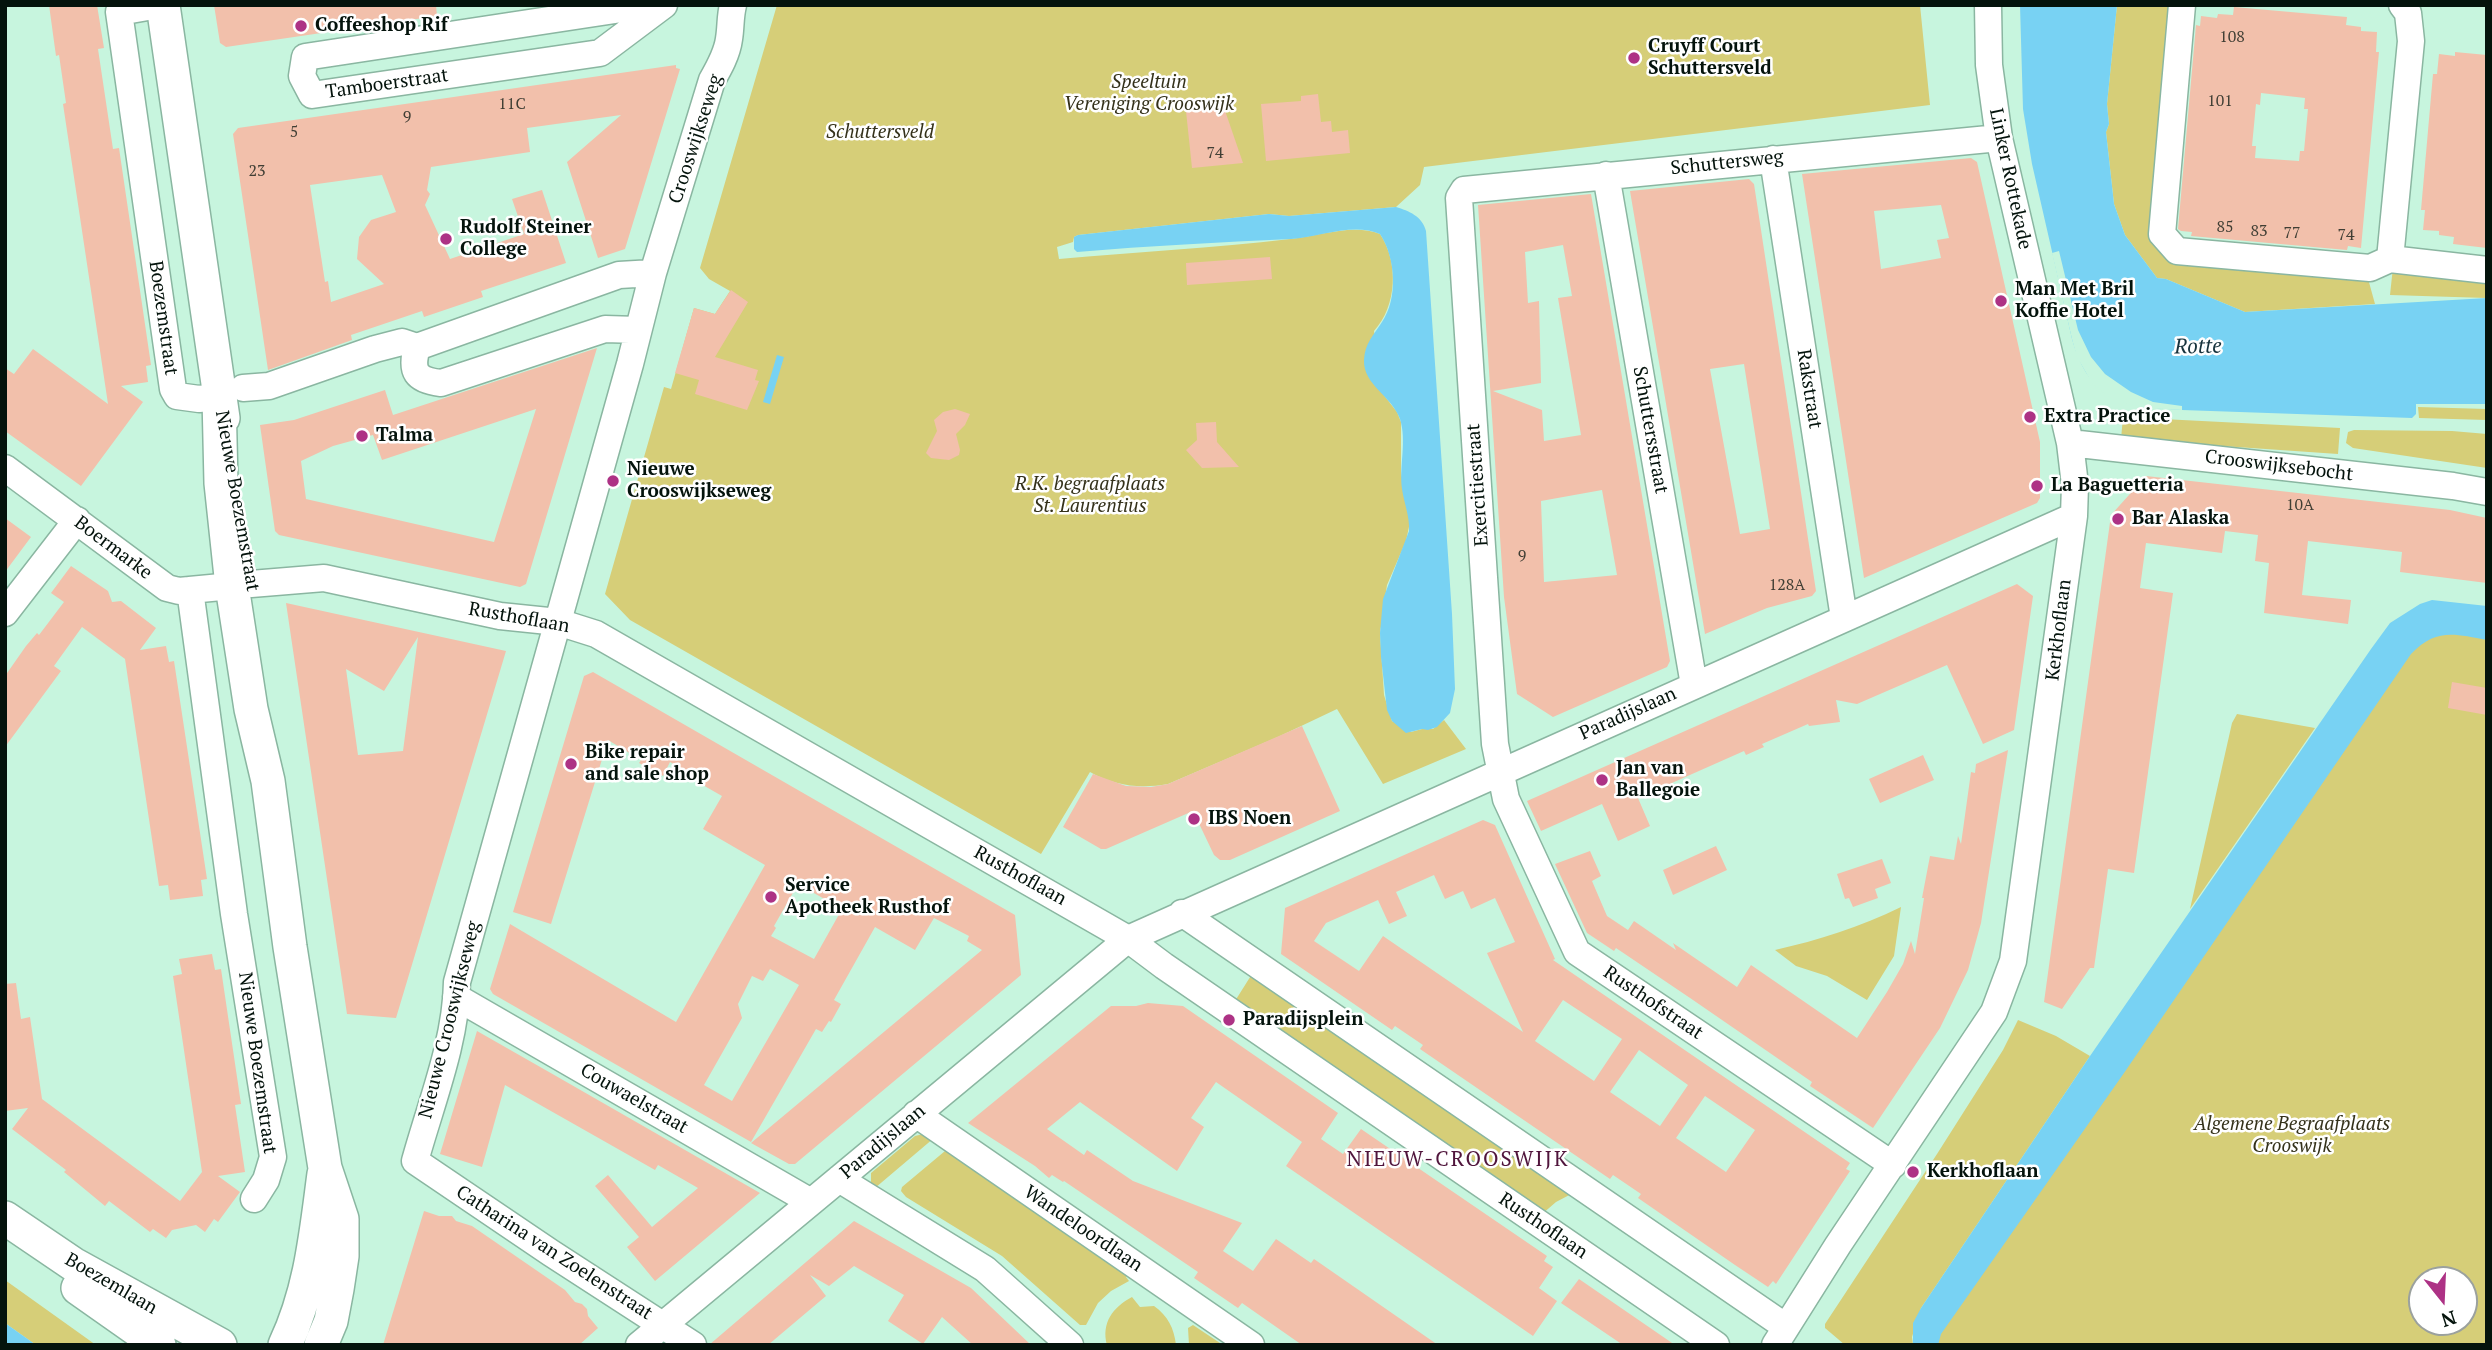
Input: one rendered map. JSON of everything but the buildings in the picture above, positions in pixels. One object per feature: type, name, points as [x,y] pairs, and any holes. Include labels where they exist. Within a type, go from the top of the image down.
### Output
[{"type":"main road","name":"Boezemstraat","points":[[161,5],[231,393]]},
{"type":"main road","name":"Nieuwe Boezemstraat","points":[[231,393],[221,483],[242,585],[251,709],[268,781],[290,947],[325,1168],[342,1219],[342,1256],[331,1321],[321,1345]]},
{"type":"main road","name":"Nieuwe Boezemstraat","points":[[285,1345],[311,1273],[325,1168]]},
{"type":"main road","name":"Boezemlaan","points":[[5,1218],[73,1265],[220,1345]]},
{"type":"main road","name":"Boezemlaan","points":[[5,1237],[159,1345]]},
{"type":"street","name":"Boezemstraat","points":[[161,5],[119,12],[173,389],[177,396],[199,399],[231,393]]},
{"type":"street","name":"Tamboerstraat","points":[[648,5],[305,57],[302,76],[312,95],[600,53],[664,5]]},
{"type":"street","name":"Crooswijkseweg","points":[[653,273],[712,80],[726,50],[733,5]]},
{"type":"street","name":"Linker Rottekade","points":[[1988,5],[1989,65],[1999,138],[2070,443],[2075,469],[2074,516]]},
{"type":"street","points":[[2182,5],[2162,234],[2177,251],[2370,268],[2390,259],[2487,270]]},
{"type":"street","points":[[2390,259],[2411,41],[2408,13],[2402,5]]},
{"type":"street","name":"Schuttersweg","points":[[1459,198],[1464,190],[1999,138]]},
{"type":"street","name":"Rakstraat","points":[[1773,159],[1844,618]]},
{"type":"street","name":"Schuttersstraat","points":[[1606,175],[1694,685]]},
{"type":"street","name":"Exercitiestraat","points":[[1459,198],[1499,772]]},
{"type":"street","points":[[231,393],[269,386],[402,342],[417,347],[619,275],[653,273]]},
{"type":"street","name":"Nieuwe Crooswijkseweg","points":[[415,1161],[448,1044],[457,982],[653,273]]},
{"type":"street","points":[[417,347],[413,361],[415,372],[425,381],[441,383],[605,329],[638,330]]},
{"type":"street","name":"Crooswijksebocht","points":[[2070,443],[2487,492]]},
{"type":"street","name":"Boermarke","points":[[5,468],[173,591],[242,585]]},
{"type":"street","name":"Paradijslaan","points":[[1182,914],[2074,516]]},
{"type":"street","name":"Kerkhoflaan","points":[[1780,1336],[1994,1012],[2013,961],[2074,516]]},
{"type":"street","points":[[5,613],[77,520]]},
{"type":"street","name":"Rusthoflaan","points":[[242,585],[324,578],[500,616],[558,622],[596,634],[1128,939],[1716,1345]]},
{"type":"street","name":"Nieuwe Boezemstraat","points":[[190,590],[234,915],[273,1157],[267,1180],[254,1199]]},
{"type":"street","name":"Rusthofstraat","points":[[1499,772],[1506,799],[1577,952],[1893,1165]]},
{"type":"street","points":[[1128,939],[1182,914],[1780,1336]]},
{"type":"street","name":"Paradijslaan","points":[[639,1345],[1128,939]]},
{"type":"street","name":"Couwaelstraat","points":[[456,997],[811,1202]]},
{"type":"street","name":"Wandeloordlaan","points":[[916,1114],[1251,1345]]},
{"type":"street","name":"Catharina van Zoelenstraat","points":[[415,1161],[693,1345]]},
{"type":"street","points":[[839,1179],[985,1269],[1070,1345]]},
{"type":"green space","points":[[777,5],[1920,5],[1930,105],[1424,167],[1420,185],[1396,207],[1289,216],[1269,214],[1078,235],[1073,242],[1057,247],[1059,259],[1261,242],[1347,230],[1380,234],[1390,257],[1393,284],[1387,309],[1374,331],[1383,394],[1401,422],[1401,472],[1410,522],[1406,541],[1387,585],[1380,633],[1384,695],[1392,721],[1411,732],[1433,729],[1444,720],[1466,749],[1383,784],[1337,709],[1168,784],[1128,785],[1090,772],[1041,854],[630,620],[605,594],[664,387],[671,389],[694,308],[715,314],[730,291],[709,279],[700,268]]},
{"type":"green space","points":[[2117,5],[2176,5],[2154,239],[2367,275],[2375,304],[2245,312],[2166,279],[2157,278],[2125,235],[2114,204],[2106,132],[2109,124],[2107,104]]},
{"type":"green space","points":[[2393,267],[2487,274],[2487,298],[2390,295]]},
{"type":"green space","points":[[2418,407],[2487,409],[2487,420],[2419,418]]},
{"type":"green space","points":[[2123,417],[2340,428],[2338,454],[2121,439]]},
{"type":"green space","points":[[2348,432],[2487,434],[2487,468],[2353,448],[2346,443]]},
{"type":"green space","name":"Algemene Begraafplaats Crooswijk","points":[[2487,621],[2487,1345],[1931,1345],[2400,638]]},
{"type":"green space","points":[[2237,714],[2315,728],[2190,909],[2232,723]]},
{"type":"green space","points":[[1901,907],[1894,956],[1867,1000],[1827,976],[1796,966],[1775,950],[1839,932]]},
{"type":"green space","points":[[1252,974],[1577,1191],[1556,1202],[1541,1215],[1235,1001]]},
{"type":"green space","points":[[2018,1020],[2056,1036],[2090,1056],[1921,1308],[1912,1337],[1913,1345],[1845,1345],[1825,1328],[1825,1324],[1937,1154],[2003,1050]]},
{"type":"green space","points":[[927,1133],[934,1138],[875,1188],[871,1184],[871,1173],[915,1136]]},
{"type":"green space","points":[[951,1150],[1129,1272],[1126,1277],[1129,1281],[1111,1291],[1098,1303],[1086,1325],[1080,1325],[1002,1256],[906,1197],[901,1191],[902,1187],[945,1151]]},
{"type":"green space","points":[[5,1280],[96,1345],[36,1345],[5,1323]]},
{"type":"green space","points":[[1132,1297],[1140,1307],[1154,1306],[1167,1318],[1176,1345],[1107,1345],[1106,1330],[1110,1316]]},
{"type":"green space","points":[[1193,1325],[1223,1345],[1189,1345],[1188,1328]]},
{"type":"water","name":"Rotte","points":[[2020,5],[2117,5],[2107,104],[2109,124],[2106,132],[2114,204],[2125,235],[2157,278],[2166,279],[2245,312],[2487,298],[2487,404],[2416,404],[2416,414],[2412,418],[2182,410],[2126,402],[2099,388],[2079,360],[2072,339],[2032,164],[2023,109]]},
{"type":"water","points":[[1396,207],[1418,218],[1426,231],[1455,689],[1450,713],[1437,727],[1406,733],[1392,721],[1387,710],[1380,633],[1383,599],[1409,531],[1401,480],[1402,427],[1396,411],[1368,377],[1364,360],[1368,344],[1387,313],[1393,290],[1392,266],[1380,234],[1359,229],[1291,239],[1077,252],[1074,249],[1074,237],[1078,235],[1269,214],[1289,216]]},
{"type":"water","points":[[777,355],[784,357],[770,404],[763,402]]},
{"type":"water","points":[[2432,600],[2487,606],[2487,640],[2446,635],[2429,640],[2411,654],[2124,1073],[1941,1334],[1938,1345],[1913,1345],[1913,1323],[1921,1308],[2090,1056],[2371,649],[2390,623],[2420,604]]},
{"type":"water","points":[[5,1323],[36,1345],[5,1345]]},
{"type":"pier","points":[[2059,251],[2078,330],[2091,357],[2105,374],[2131,392],[2153,402],[2182,406],[2182,410],[2145,408],[2120,402],[2092,383],[2077,357],[2072,339],[2052,253]]},
{"type":"place","name":"Coffeeshop Rif","points":[[301,26]]},
{"type":"place","name":"Cruyff Court Schuttersveld","points":[[1634,58]]},
{"type":"place","name":"Rudolf Steiner College","points":[[446,239]]},
{"type":"place","name":"Man Met Bril Koffie Hotel","points":[[2001,301]]},
{"type":"place","name":"Extra Practice","points":[[2030,417]]},
{"type":"place","name":"Talma","points":[[362,436]]},
{"type":"place","name":"Nieuwe Crooswijkseweg","points":[[613,481]]},
{"type":"place","name":"La Baguetteria","points":[[2037,486]]},
{"type":"place","name":"Bar Alaska","points":[[2118,519]]},
{"type":"place","name":"Bike repair and sale shop","points":[[571,764]]},
{"type":"place","name":"Jan van Ballegoie","points":[[1602,780]]},
{"type":"place","name":"IBS Noen","points":[[1194,819]]},
{"type":"place","name":"Service Apotheek Rusthof","points":[[771,897]]},
{"type":"place","name":"Paradijsplein","points":[[1229,1020]]},
{"type":"place","name":"Kerkhoflaan","points":[[1913,1172]]},
{"type":"district","name":"NIEUW-CROOSWIJK","points":[[1458,1160]]},
{"type":"park label","name":"Speeltuin Vereniging Crooswijk","points":[[1149,94]]},
{"type":"park label","name":"Schuttersveld","points":[[880,133]]},
{"type":"park label","name":"R.K. begraafplaats St. Laurentius","points":[[1090,496]]}]
